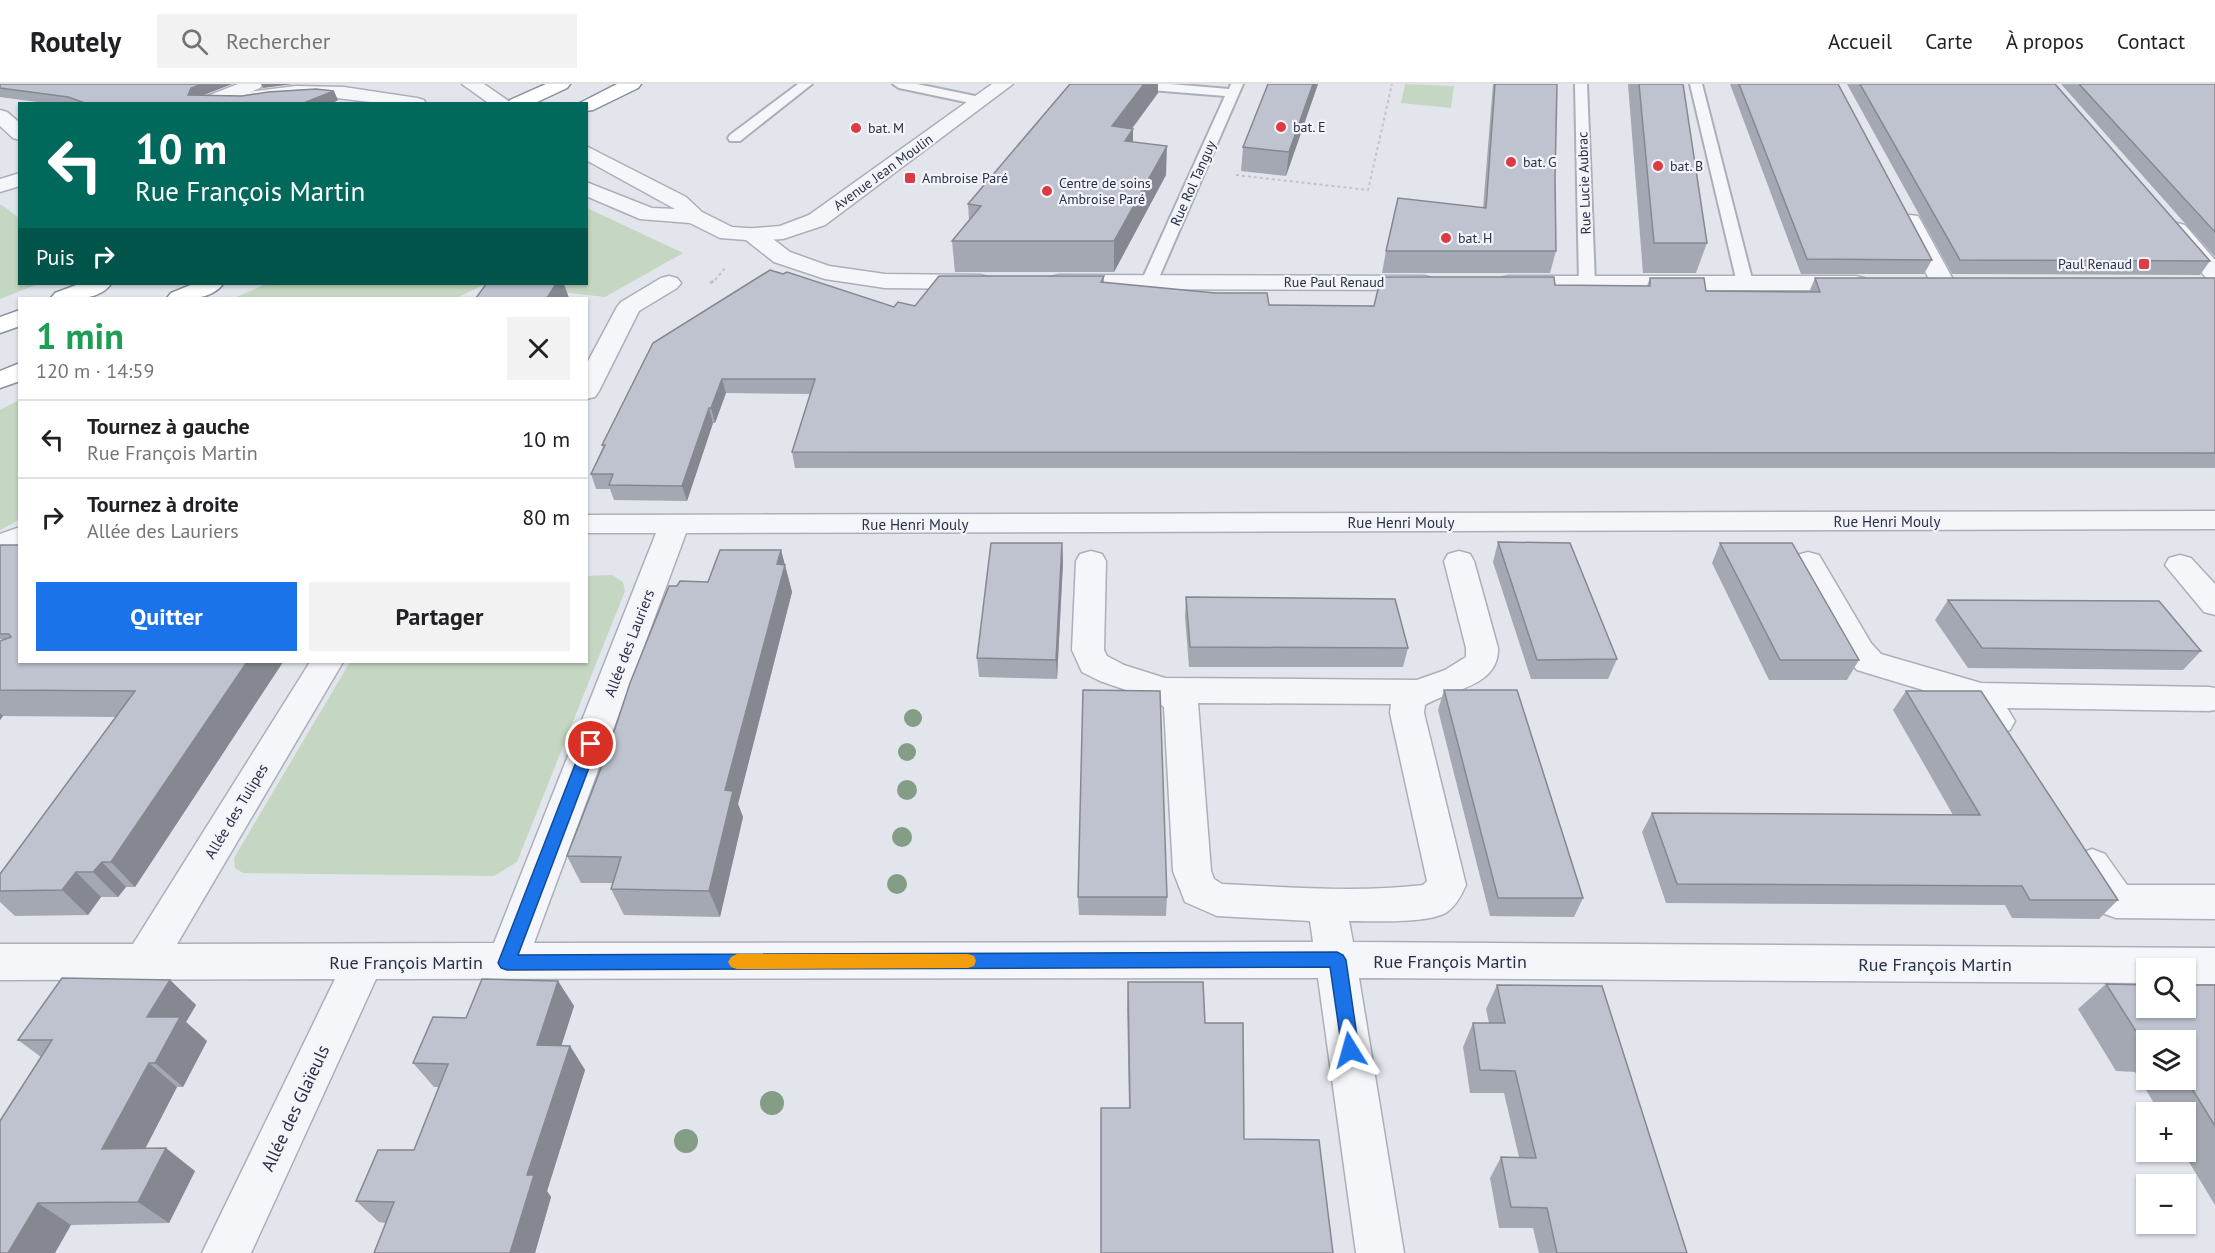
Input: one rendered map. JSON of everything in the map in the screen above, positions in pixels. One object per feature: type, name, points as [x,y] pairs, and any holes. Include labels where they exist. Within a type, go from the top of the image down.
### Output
[{"type":"highway","points":[[588,105],[632,84]]},
{"type":"highway","points":[[521,102],[559,85]]},
{"type":"highway","points":[[66,297],[96,285]]},
{"type":"highway","points":[[181,297],[209,285]]},
{"type":"highway","points":[[0,326],[18,318]]},
{"type":"highway","points":[[0,380],[18,372]]},
{"type":"street","points":[[209,102],[254,84]]},
{"type":"street","points":[[379,84],[396,88],[424,102]]},
{"type":"street","points":[[471,84],[501,102]]},
{"type":"street","name":"Avenue Jean Moulin","points":[[694,217],[728,233],[752,234],[783,232],[817,220],[1004,84]]},
{"type":"street","points":[[231,102],[280,90],[324,88],[361,91],[408,102]]},
{"type":"street","points":[[0,116],[18,119]]},
{"type":"street","points":[[0,116],[18,132]]},
{"type":"street","points":[[588,153],[679,201],[694,217]]},
{"type":"street","points":[[0,186],[18,180]]},
{"type":"street","points":[[588,189],[648,214],[694,217]]},
{"type":"street","points":[[1899,199],[1943,283]]},
{"type":"street","points":[[2162,214],[2215,274]]},
{"type":"street","points":[[752,234],[782,257],[847,276],[901,282],[1007,282]]},
{"type":"street","name":"Rue Paul Renaud","points":[[1043,282],[1448,283]]},
{"type":"street","points":[[588,387],[629,307],[669,283]]},
{"type":"street","points":[[1484,283],[1873,283]]},
{"type":"street","points":[[1920,283],[1967,283]]},
{"type":"street","points":[[2192,284],[2215,284]]},
{"type":"street","name":"Rue Henri Mouly","points":[[588,524],[2215,520]]},
{"type":"street","name":"Allée des Lauriers","points":[[507,963],[674,525]]},
{"type":"street","points":[[0,547],[18,537]]},
{"type":"street","points":[[0,547],[18,548]]},
{"type":"street","points":[[1091,561],[1088,650],[1094,664],[1112,673],[1164,690],[1181,701],[1192,871],[1199,890],[1216,900],[1327,905],[1403,904],[1434,900],[1447,885],[1407,713],[1408,699],[1418,692],[1473,670],[1482,661],[1482,648],[1459,561]]},
{"type":"street","points":[[1808,562],[1859,651],[1869,662],[1981,695],[2213,700]]},
{"type":"street","points":[[2180,565],[2215,604]]},
{"type":"street","name":"Allée des Tulipes","points":[[145,961],[326,663]]},
{"type":"street","points":[[1164,690],[1418,692]]},
{"type":"street","points":[[1981,695],[2013,744]]},
{"type":"street","points":[[2078,842],[2116,901],[2215,903]]},
{"type":"street","points":[[1327,905],[1380,1253]]},
{"type":"street","name":"Rue François Martin","points":[[0,962],[1337,960],[2215,966]]},
{"type":"street","name":"Allée des Glaïeuls","points":[[226,1253],[363,963]]},
{"type":"lane","points":[[735,138],[806,84]]},
{"type":"lane","points":[[899,84],[980,101]]},
{"type":"lane","points":[[1126,84],[1235,89]]},
{"type":"lane","name":"Rue Lucie Aubrac","points":[[1581,84],[1587,283]]},
{"type":"lane","points":[[1696,84],[1745,283]]},
{"type":"lane","name":"Rue Rol Tanguy","points":[[1149,282],[1235,89]]},
{"type":"path","points":[[1198,171],[1368,190],[1392,84]]},
{"type":"path","points":[[669,283],[695,293],[719,278],[752,234]]},
{"type":"green space","points":[[1405,84],[1454,86],[1451,108],[1401,103]]},
{"type":"green space","points":[[0,205],[18,217],[18,285],[35,285],[0,299]]},
{"type":"green space","points":[[588,208],[683,253],[605,297],[499,285],[588,285]]},
{"type":"green space","points":[[264,285],[484,285],[458,297],[236,297]]},
{"type":"green space","points":[[18,401],[18,521],[0,530],[0,410]]},
{"type":"green space","points":[[612,575],[623,582],[625,591],[517,862],[494,876],[243,873],[235,868],[234,858],[349,663],[588,663],[588,576]]},
{"type":"building","points":[[0,84],[202,84],[191,88],[188,95],[242,96],[316,89],[334,91],[306,102],[82,102],[68,97],[0,88]]},
{"type":"building","points":[[1070,84],[1144,84],[1112,126],[1133,129],[1125,141],[1167,146],[1114,241],[952,241],[981,206],[968,204]]},
{"type":"building","name":"bat. E","points":[[1268,84],[1313,84],[1289,152],[1243,147]]},
{"type":"building","points":[[1495,84],[1557,84],[1556,251],[1386,251],[1398,198],[1486,208]]},
{"type":"building","name":"bat. B","points":[[1639,84],[1683,84],[1707,243],[1654,243]]},
{"type":"building","points":[[1739,84],[1838,84],[1932,260],[1807,259]]},
{"type":"building","points":[[1860,84],[2055,84],[2210,261],[1960,260]]},
{"type":"building","points":[[2079,84],[2215,84],[2215,232]]},
{"type":"building","points":[[770,270],[783,274],[787,272],[894,307],[898,302],[915,306],[939,276],[1104,276],[1101,282],[1215,293],[1267,293],[1269,305],[1374,306],[1381,277],[1554,277],[1555,285],[1650,286],[1650,278],[1704,278],[1706,291],[1820,292],[1815,278],[2215,278],[2215,453],[792,452],[815,379],[722,379],[711,408],[709,408],[682,486],[609,485],[613,474],[591,474],[605,445],[602,445],[653,343]]},
{"type":"building","points":[[485,285],[555,285],[548,297],[477,297]]},
{"type":"building","points":[[1498,542],[1570,543],[1617,659],[1537,660]]},
{"type":"building","points":[[991,543],[1062,543],[1056,660],[977,658]]},
{"type":"building","points":[[1720,543],[1792,543],[1859,660],[1780,660]]},
{"type":"building","points":[[0,545],[18,545],[18,663],[246,663],[111,862],[102,862],[93,872],[76,872],[62,890],[0,891],[0,874],[135,691],[0,690],[0,641],[11,637],[9,634],[0,634]]},
{"type":"building","points":[[720,550],[781,550],[777,564],[785,565],[725,790],[733,791],[709,891],[611,889],[621,857],[567,856],[608,750],[630,683],[669,586],[677,586],[680,581],[708,582]]},
{"type":"building","points":[[1186,597],[1395,599],[1408,648],[1190,647]]},
{"type":"building","points":[[1948,600],[2159,601],[2201,651],[1982,648]]},
{"type":"building","points":[[1083,690],[1160,691],[1167,897],[1078,897]]},
{"type":"building","points":[[1444,690],[1517,690],[1583,898],[1498,898]]},
{"type":"building","points":[[1906,691],[1981,691],[2118,900],[2030,900],[2022,886],[1677,884],[1652,813],[1980,815]]},
{"type":"building","points":[[62,978],[170,980],[147,1017],[180,1017],[155,1063],[149,1063],[102,1149],[166,1148],[138,1202],[38,1203],[8,1253],[0,1253],[0,1121],[52,1040],[18,1040]]},
{"type":"building","points":[[482,979],[558,981],[537,1045],[570,1046],[527,1175],[534,1175],[510,1253],[374,1253],[394,1202],[356,1201],[378,1150],[414,1150],[448,1064],[413,1063],[433,1017],[466,1018]]},
{"type":"building","points":[[1128,982],[1203,982],[1205,1023],[1243,1023],[1244,1139],[1319,1140],[1333,1253],[1101,1253],[1101,1108],[1130,1108]]},
{"type":"building","points":[[2106,984],[2136,985],[2136,1018],[2196,1018],[2196,985],[2215,985],[2215,1126],[2193,1090],[2196,1090],[2196,1030],[2136,1031]]},
{"type":"building","points":[[1497,985],[1602,986],[1687,1253],[1557,1253],[1547,1208],[1511,1207],[1501,1157],[1536,1158],[1515,1071],[1480,1070],[1473,1023],[1505,1023]]},
{"type":"slow traffic","points":[[737,962],[968,961]]},
{"type":"place","name":"bat. E","points":[[1281,127]]},
{"type":"place","name":"bat. M","points":[[856,128]]},
{"type":"place","name":"bat. G","points":[[1511,162]]},
{"type":"place","name":"bat. B","points":[[1658,166]]},
{"type":"place","name":"Ambroise Paré","points":[[910,178]]},
{"type":"place","name":"Centre de soins Ambroise Paré","points":[[1047,191]]},
{"type":"place","name":"bat. H","points":[[1446,238]]},
{"type":"place","name":"Paul Renaud","points":[[2144,264]]},
{"type":"route","points":[[591,744],[507,963],[1337,960],[1350,1050]]}]
